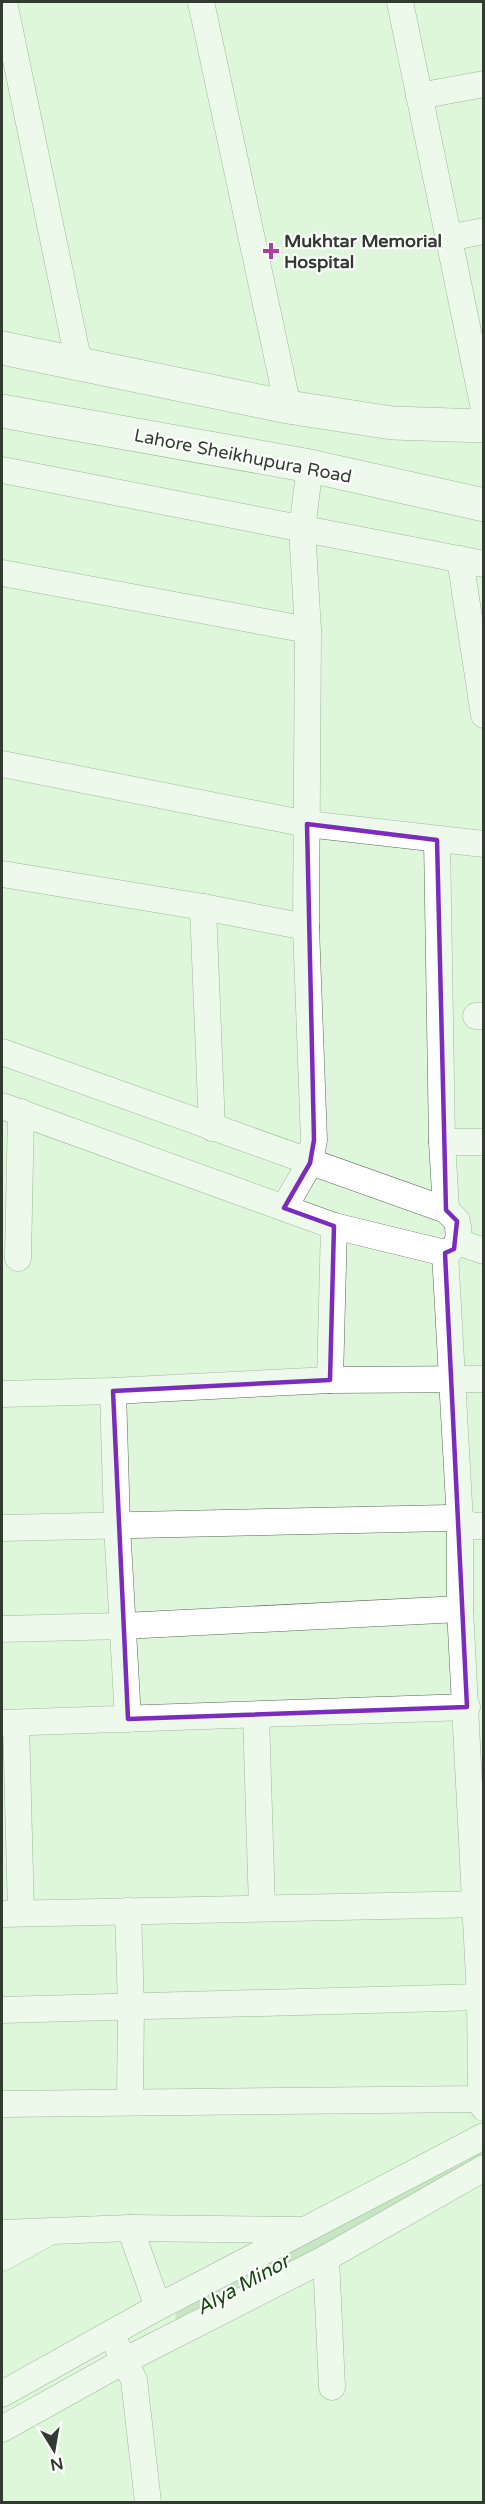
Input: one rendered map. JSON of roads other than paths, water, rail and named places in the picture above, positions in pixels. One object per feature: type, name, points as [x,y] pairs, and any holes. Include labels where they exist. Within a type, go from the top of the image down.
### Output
[{"type":"highway","points":[[2,348],[288,407],[392,423],[483,426]]},
{"type":"highway","name":"Lahore Sheikhupura Road","points":[[2,411],[310,466],[483,505]]},
{"type":"street","points":[[201,2],[288,407]]},
{"type":"street","points":[[400,2],[483,409]]},
{"type":"street","points":[[5,15],[79,363]]},
{"type":"street","points":[[419,96],[483,84]]},
{"type":"street","points":[[448,238],[483,231]]},
{"type":"street","points":[[284,1208],[310,1163],[314,1140],[306,927],[308,630],[302,529],[310,466]]},
{"type":"street","points":[[2,470],[472,562],[483,715]]},
{"type":"street","points":[[2,573],[308,630]]},
{"type":"street","points":[[2,764],[307,824],[483,844]]},
{"type":"street","points":[[437,840],[442,1142],[446,1210]]},
{"type":"street","points":[[2,874],[203,907],[306,927]]},
{"type":"street","points":[[203,907],[212,1128]]},
{"type":"street","points":[[2,1052],[446,1210],[457,1221],[451,1248],[450,1380],[472,1524],[460,1609],[479,1904],[482,2103],[130,2101],[2,2104]]},
{"type":"street","points":[[18,1258],[10,1226],[11,1109],[334,1226],[451,1248],[483,1251]]},
{"type":"street","points":[[442,1142],[483,1142]]},
{"type":"street","points":[[330,1380],[334,1226]]},
{"type":"street","points":[[2,1394],[330,1380],[483,1378]]},
{"type":"street","points":[[113,1391],[117,1525],[128,1719]]},
{"type":"street","points":[[2,1527],[448,1518],[472,1524]]},
{"type":"street","points":[[2,1629],[123,1626],[460,1609]]},
{"type":"street","points":[[467,1707],[9,1723],[11,1913],[479,1904]]},
{"type":"street","points":[[256,1715],[262,1908]]},
{"type":"street","points":[[128,1911],[131,2006],[130,2101]]},
{"type":"street","points":[[2,2010],[480,1997]]},
{"type":"street","points":[[2,2429],[119,2348],[158,2307],[483,2136]]},
{"type":"street","points":[[2,2394],[119,2348],[326,2258],[483,2168]]},
{"type":"street","points":[[2,2233],[49,2233],[130,2228],[305,2230]]},
{"type":"street","points":[[130,2228],[158,2307]]},
{"type":"street","points":[[2,2258],[49,2233]]},
{"type":"street","points":[[326,2258],[332,2387]]},
{"type":"street","points":[[119,2348],[134,2380],[138,2401],[148,2502]]},
{"type":"waterway","name":"Alya Minor","points":[[186,2316],[484,2153]]},
{"type":"place","name":"Mukhtar Memorial Hospital","points":[[271,251]]}]
